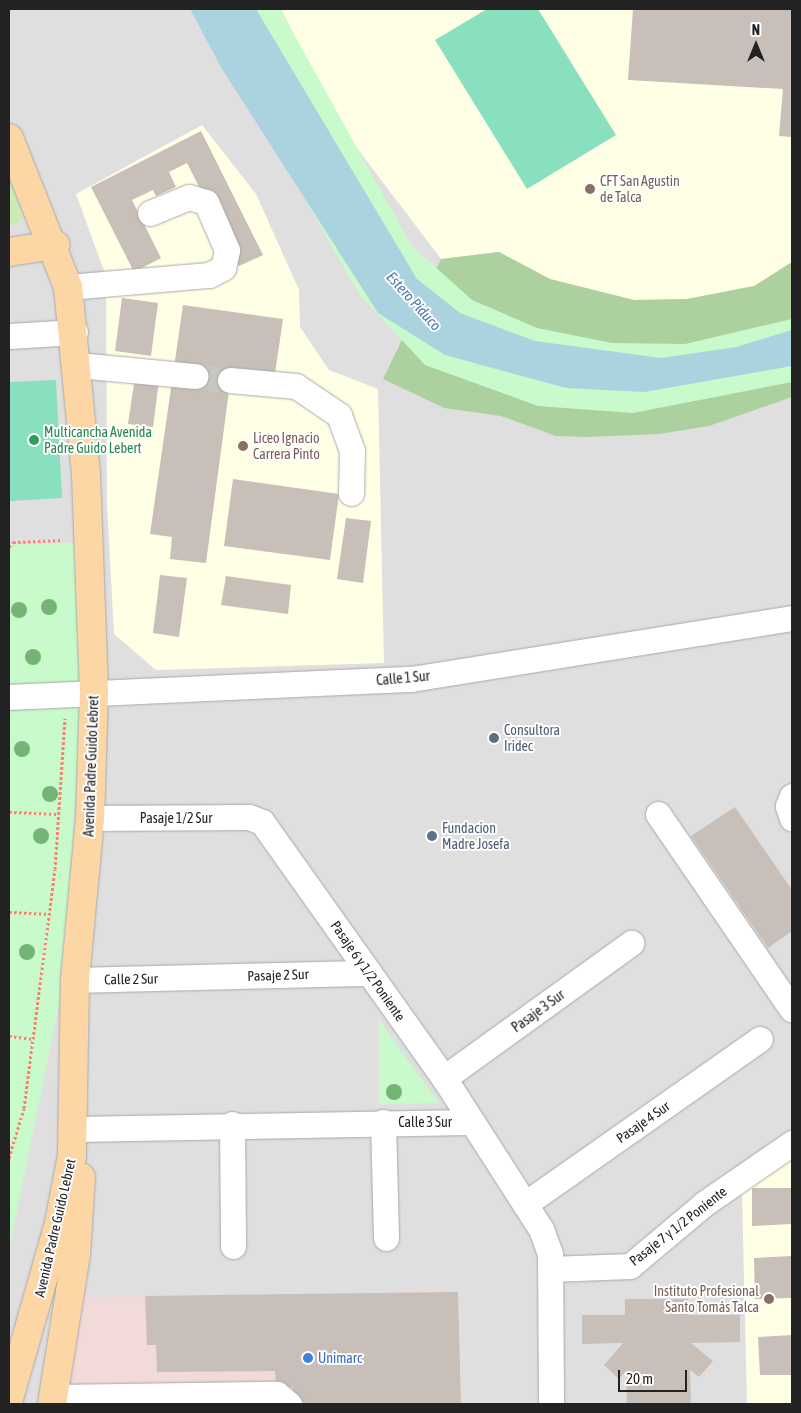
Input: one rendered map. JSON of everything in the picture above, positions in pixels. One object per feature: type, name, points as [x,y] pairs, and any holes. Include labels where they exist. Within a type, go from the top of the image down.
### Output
[{"type":"main road","name":"Avenida Padre Guido Lebret","points":[[9,138],[55,245],[68,287],[75,332],[94,692],[90,818],[75,980],[73,1142],[59,1223],[9,1398]]},
{"type":"main road","points":[[13,247],[55,245]]},
{"type":"main road","points":[[53,1400],[83,1181],[73,1142]]},
{"type":"street","points":[[68,287],[209,275],[223,268],[227,250],[206,202],[189,197],[150,213]]},
{"type":"street","points":[[9,336],[75,332]]},
{"type":"street","points":[[78,365],[195,376]]},
{"type":"street","points":[[230,380],[296,386],[339,415],[352,450],[351,493]]},
{"type":"street","name":"Calle 1 Sur","points":[[9,697],[411,679],[792,618]]},
{"type":"street","points":[[792,796],[788,806],[792,818]]},
{"type":"street","points":[[658,814],[792,1010]]},
{"type":"street","name":"Pasaje 1/2 Sur","points":[[90,818],[249,817],[262,822]]},
{"type":"street","name":"Pasaje 6 y 1/2 Poniente","points":[[262,822],[444,1078],[472,1122]]},
{"type":"street","name":"Pasaje 3 Sur","points":[[444,1078],[631,943]]},
{"type":"street","name":"Pasaje 2 Sur","points":[[187,978],[369,973]]},
{"type":"street","name":"Calle 2 Sur","points":[[75,980],[187,978]]},
{"type":"street","name":"Pasaje 4 Sur","points":[[525,1204],[760,1040]]},
{"type":"street","points":[[383,1122],[386,1238]]},
{"type":"street","name":"Calle 3 Sur","points":[[73,1142],[232,1124],[472,1122],[541,1229],[550,1269],[551,1404]]},
{"type":"street","points":[[232,1124],[233,1246]]},
{"type":"street","name":"Pasaje 7 y 1/2 Poniente","points":[[550,1269],[630,1266],[705,1203],[792,1143]]},
{"type":"street","points":[[53,1400],[277,1394],[289,1404]]},
{"type":"path","points":[[9,547],[13,542],[67,539],[68,547]]},
{"type":"path","points":[[9,1158],[24,1108],[49,914],[65,717]]},
{"type":"path","points":[[9,812],[58,814]]},
{"type":"path","points":[[9,912],[49,914]]},
{"type":"path","points":[[9,1036],[33,1039]]},
{"type":"shaded area","points":[[9,9],[792,9],[792,1404],[9,1404]]},
{"type":"shaded area","name":"CFT San Agustin de Talca","points":[[281,9],[792,9],[792,262],[754,286],[687,299],[634,300],[550,279],[499,252],[441,259],[341,127]]},
{"type":"shaded area","name":"Liceo Ignacio Carrera Pinto","points":[[202,125],[256,194],[299,290],[300,327],[329,370],[378,389],[384,663],[156,670],[114,634],[107,504],[106,276],[76,194]]},
{"type":"shaded area","name":"Instituto Profesional Santo Tomás Talca","points":[[792,1157],[792,1404],[747,1404],[742,1194]]},
{"type":"shaded area","name":"Unimarc","points":[[458,1292],[461,1404],[69,1404],[78,1297]]},
{"type":"green space","points":[[205,9],[280,9],[411,245],[472,300],[537,328],[612,343],[685,344],[792,319],[792,382],[633,413],[538,406],[425,365],[359,294],[254,110]]},
{"type":"green space","points":[[487,9],[538,9],[616,135],[527,189],[435,40]]},
{"type":"green space","points":[[9,175],[23,219],[15,224],[9,223]]},
{"type":"green space","points":[[499,252],[550,279],[634,300],[687,299],[754,286],[792,262],[792,397],[709,426],[659,434],[587,437],[556,436],[501,416],[444,408],[383,379],[441,259]]},
{"type":"green space","name":"Multicancha Avenida Padre Guido Lebert","points":[[56,380],[62,498],[9,501],[9,382]]},
{"type":"green space","points":[[75,543],[81,703],[64,980],[9,1249],[9,544]]},
{"type":"green space","points":[[379,1019],[395,1043],[439,1103],[379,1104]]},
{"type":"water","name":"Estero Piduco","points":[[190,9],[256,9],[417,279],[460,313],[535,341],[661,358],[736,347],[792,330],[792,366],[644,392],[566,388],[445,355],[378,313],[222,69]]},
{"type":"building","points":[[633,9],[792,9],[792,137],[779,136],[783,89],[628,80]]},
{"type":"building","points":[[201,131],[263,255],[239,266],[187,163],[169,172],[176,187],[156,196],[153,190],[132,200],[161,258],[134,272],[91,187]]},
{"type":"building","points":[[122,298],[158,303],[151,356],[115,351]]},
{"type":"building","points":[[183,305],[283,319],[274,380],[229,391],[206,563],[170,559],[172,537],[150,534]]},
{"type":"building","points":[[135,377],[159,380],[153,427],[128,424]]},
{"type":"building","points":[[233,479],[339,494],[330,560],[224,546]]},
{"type":"building","points":[[346,518],[371,521],[363,583],[337,579]]},
{"type":"building","points":[[160,575],[187,578],[179,637],[153,633]]},
{"type":"building","points":[[226,576],[291,585],[288,614],[221,605]]},
{"type":"building","points":[[735,807],[792,890],[792,931],[768,948],[691,836]]},
{"type":"building","points":[[752,1188],[792,1188],[792,1224],[752,1226]]},
{"type":"building","points":[[792,1256],[792,1298],[755,1299],[754,1258]]},
{"type":"building","name":"Unimarc","points":[[458,1292],[461,1404],[306,1404],[296,1398],[292,1387],[276,1387],[275,1371],[157,1372],[156,1345],[147,1345],[145,1296]]},
{"type":"building","points":[[625,1299],[688,1299],[688,1315],[740,1315],[740,1342],[691,1343],[713,1361],[699,1377],[690,1370],[691,1404],[627,1404],[626,1371],[619,1379],[604,1365],[623,1343],[582,1344],[582,1315],[625,1315]]},
{"type":"building","points":[[792,1335],[792,1375],[760,1375],[758,1337]]},
{"type":"tunnel","points":[[195,376],[230,380]]},
{"type":"place","name":"CFT San Agustin de Talca","points":[[590,189]]},
{"type":"place","name":"Multicancha Avenida Padre Guido Lebert","points":[[34,440]]},
{"type":"place","name":"Liceo Ignacio Carrera Pinto","points":[[243,446]]},
{"type":"place","name":"Consultora Iridec","points":[[494,738]]},
{"type":"place","name":"Fundacion Madre Josefa","points":[[432,836]]},
{"type":"place","name":"Instituto Profesional Santo Tomás Talca","points":[[769,1299]]},
{"type":"place","name":"Unimarc","points":[[308,1358]]}]
